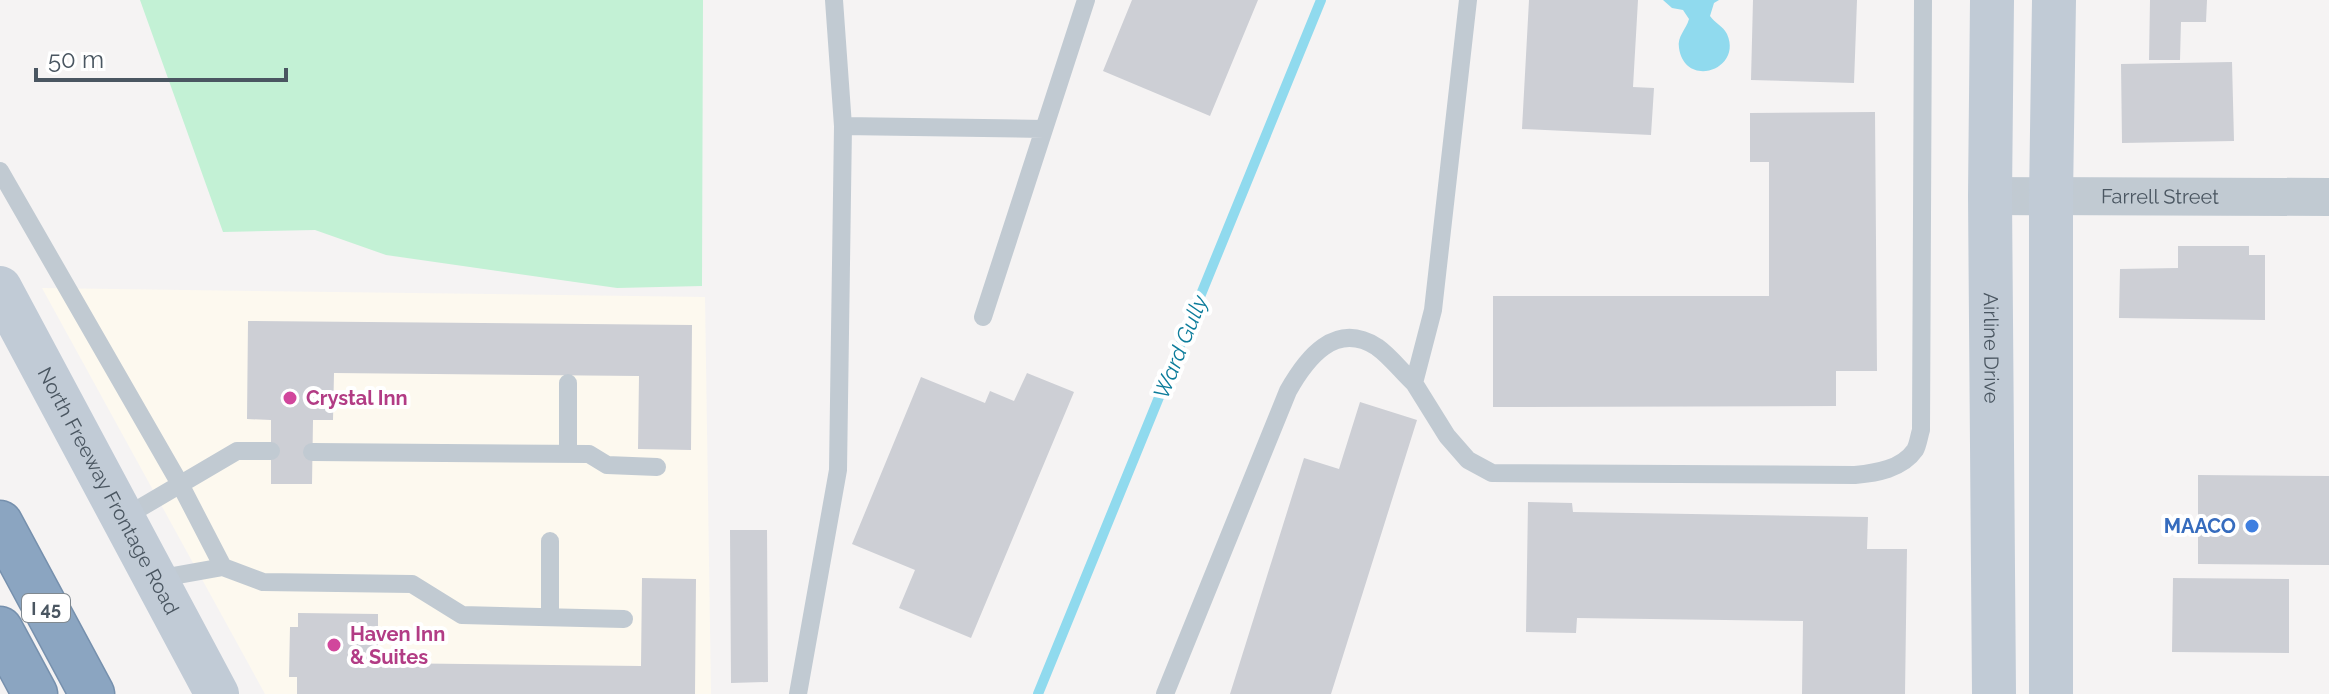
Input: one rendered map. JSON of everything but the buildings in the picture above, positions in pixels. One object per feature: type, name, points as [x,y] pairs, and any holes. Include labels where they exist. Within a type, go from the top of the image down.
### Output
[{"type":"highway","name":"I 45","points":[[0,523],[92,694]]},
{"type":"highway","points":[[0,629],[35,694]]},
{"type":"main road","name":"Airline Drive","points":[[1992,0],[1990,196],[1994,694]]},
{"type":"main road","points":[[2051,694],[2054,0]]},
{"type":"main road","name":"North Freeway Frontage Road","points":[[0,288],[217,694]]},
{"type":"main road","points":[[1995,569],[2051,571]]},
{"type":"street","name":"Farrell Street","points":[[1990,196],[2329,197]]},
{"type":"lane","points":[[798,694],[838,470],[843,126],[834,0]]},
{"type":"lane","points":[[983,317],[1086,0]]},
{"type":"lane","points":[[1414,383],[1433,310],[1468,0]]},
{"type":"lane","points":[[1165,694],[1288,391],[1314,352],[1333,342],[1355,339],[1377,347],[1414,383],[1447,436],[1468,460],[1492,473],[1855,475],[1881,473],[1915,450],[1921,430],[1923,0]]},
{"type":"lane","points":[[843,126],[1044,129]]},
{"type":"lane","points":[[0,171],[180,484],[223,567]]},
{"type":"lane","points":[[568,383],[568,454]]},
{"type":"lane","points":[[123,518],[237,451],[271,451]]},
{"type":"lane","points":[[312,452],[589,454],[607,465],[657,467]]},
{"type":"lane","points":[[550,541],[550,617]]},
{"type":"lane","points":[[156,579],[223,567],[263,582],[412,584],[462,615],[624,619]]},
{"type":"shaded area","points":[[42,288],[705,297],[711,694],[265,694]]},
{"type":"green space","points":[[140,0],[703,0],[702,286],[617,288],[386,255],[315,230],[223,232]]},
{"type":"water","points":[[1663,0],[1719,0],[1714,3],[1710,16],[1727,34],[1730,47],[1720,65],[1701,71],[1683,61],[1679,48],[1680,36],[1689,19],[1683,10],[1672,8]]},
{"type":"waterway","name":"Ward Gully","points":[[1038,694],[1321,0]]},
{"type":"place","name":"Crystal Inn","points":[[290,398]]},
{"type":"place","name":"MAACO","points":[[2252,526]]},
{"type":"place","name":"Haven Inn & Suites","points":[[334,645]]}]
